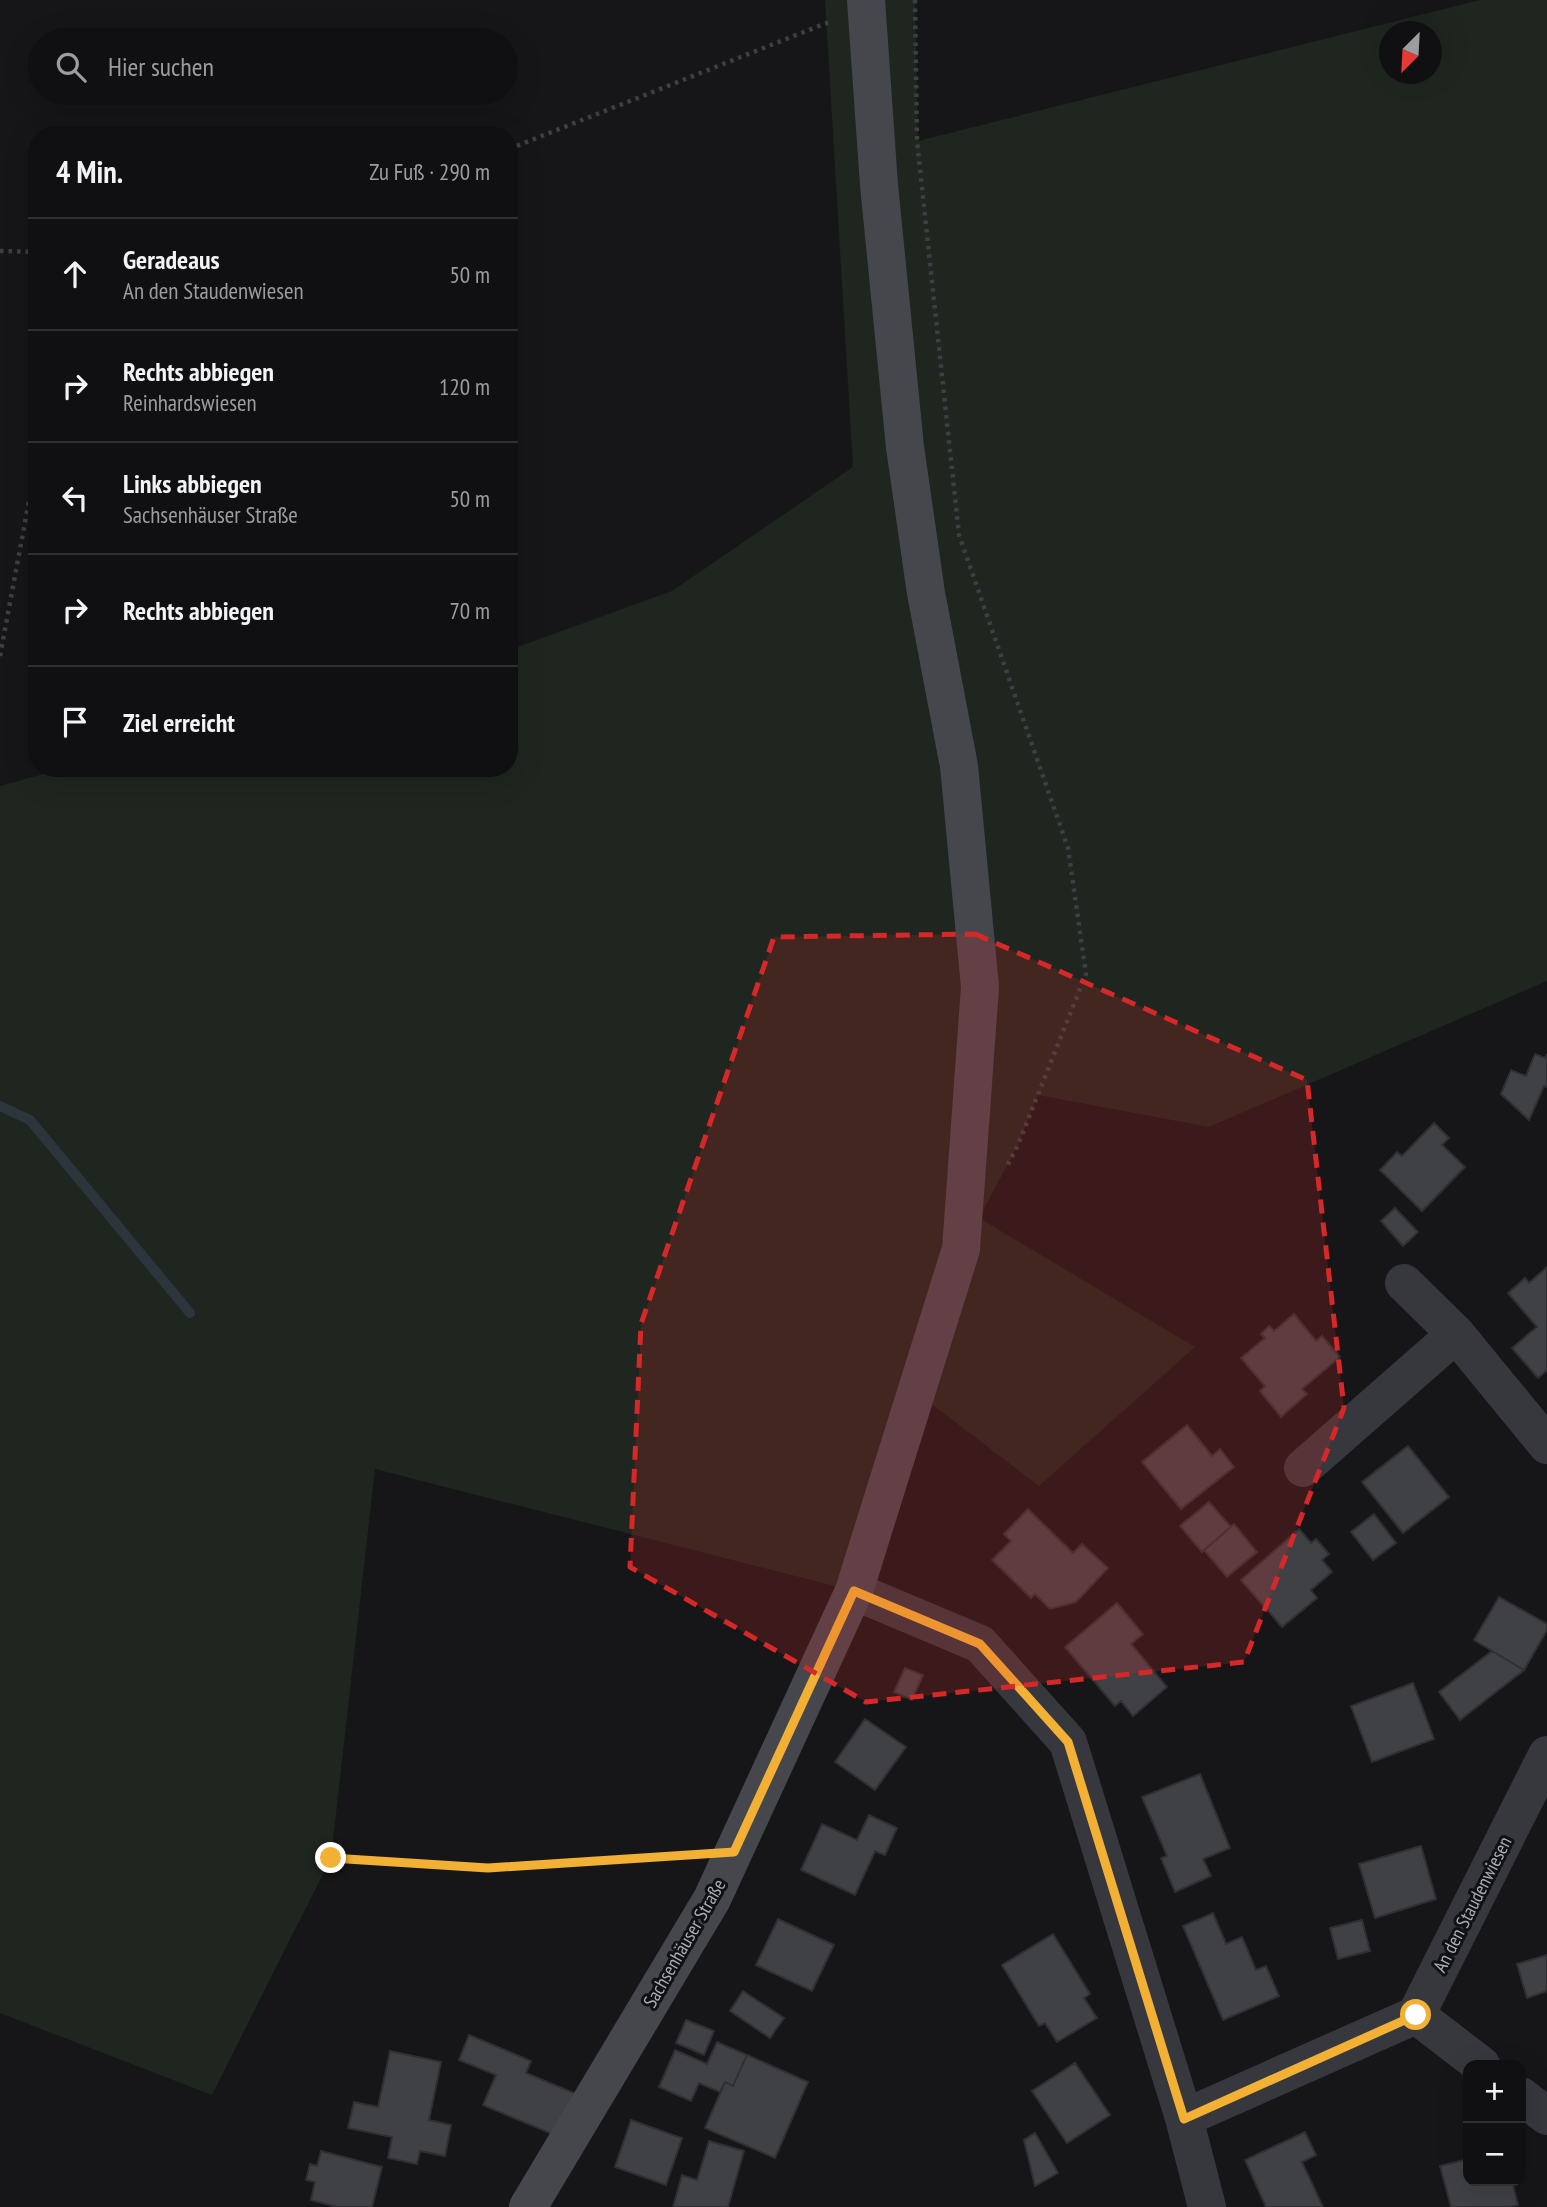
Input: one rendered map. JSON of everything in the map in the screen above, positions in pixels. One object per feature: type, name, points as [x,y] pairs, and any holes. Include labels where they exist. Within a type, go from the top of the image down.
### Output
[{"type":"street","name":"Sachsenhäuser Straße","points":[[528,2207],[712,1899],[854,1591],[961,1249],[981,987],[960,766],[926,593],[905,447],[879,185],[866,4]]},
{"type":"street","points":[[1404,1283],[1456,1334],[1547,1446]]},
{"type":"street","points":[[1303,1468],[1456,1334]]},
{"type":"street","points":[[854,1591],[980,1644],[1068,1742],[1184,2119],[1207,2207]]},
{"type":"street","name":"An den Staudenwiesen","points":[[1416,2015],[1547,1755]]},
{"type":"street","points":[[1184,2119],[1416,2015],[1474,2060]]},
{"type":"street","points":[[1526,2099],[1547,2116]]},
{"type":"path","points":[[915,0],[917,141],[959,536],[1068,848],[1086,974],[1017,1147]]},
{"type":"path","points":[[518,145],[866,4]]},
{"type":"path","points":[[0,251],[28,251]]},
{"type":"path","points":[[0,656],[28,506]]},
{"type":"path","points":[[331,1858],[488,1868],[734,1852]]},
{"type":"highlighted area","points":[[975,934],[1307,1080],[1344,1408],[1244,1662],[866,1702],[630,1567],[641,1324],[774,937]]},
{"type":"shaded area","points":[[825,0],[915,0],[918,141],[1379,25],[1379,84],[1442,84],[1442,21],[1396,21],[1480,0],[1547,0],[1547,981],[1209,1127],[1038,1095],[1017,1147],[979,1218],[1195,1347],[1039,1486],[917,1393],[854,1591],[375,1469],[331,1858],[212,2095],[0,2013],[0,786],[32,777],[518,777],[518,647],[672,591],[853,467]]},
{"type":"building","points":[[1535,1054],[1545,1058],[1547,1054],[1547,1087],[1544,1086],[1529,1120],[1501,1094],[1511,1070],[1526,1076]]},
{"type":"building","points":[[1434,1123],[1449,1138],[1442,1145],[1465,1167],[1422,1211],[1380,1170],[1397,1152],[1402,1156]]},
{"type":"building","points":[[1395,1208],[1418,1232],[1403,1246],[1381,1221]]},
{"type":"building","points":[[1547,1267],[1547,1370],[1538,1378],[1512,1348],[1537,1327],[1508,1293],[1525,1278],[1529,1283]]},
{"type":"building","points":[[1294,1314],[1316,1341],[1322,1336],[1340,1357],[1302,1389],[1307,1394],[1281,1417],[1260,1391],[1265,1386],[1241,1358],[1265,1338],[1261,1334],[1269,1326],[1274,1331]]},
{"type":"building","points":[[1187,1425],[1212,1456],[1220,1449],[1234,1467],[1181,1509],[1142,1462]]},
{"type":"building","points":[[1408,1446],[1449,1497],[1403,1533],[1362,1482]]},
{"type":"building","points":[[1209,1502],[1231,1527],[1202,1552],[1180,1526]]},
{"type":"building","points":[[1028,1509],[1073,1553],[1082,1544],[1108,1568],[1076,1602],[1050,1609],[1035,1594],[1031,1598],[992,1560],[1011,1541],[1004,1534]]},
{"type":"building","points":[[1374,1514],[1396,1543],[1373,1560],[1351,1532]]},
{"type":"building","points":[[1234,1524],[1257,1552],[1227,1577],[1204,1550]]},
{"type":"building","points":[[1299,1529],[1311,1543],[1316,1539],[1329,1554],[1322,1560],[1332,1572],[1311,1590],[1317,1598],[1282,1627],[1241,1580]]},
{"type":"building","points":[[1499,1597],[1547,1624],[1547,1630],[1524,1670],[1474,1640]]},
{"type":"building","points":[[1117,1603],[1143,1634],[1131,1644],[1167,1687],[1133,1716],[1121,1701],[1115,1706],[1065,1647]]},
{"type":"building","points":[[1492,1651],[1524,1670],[1460,1720],[1439,1692]]},
{"type":"building","points":[[905,1668],[923,1675],[912,1700],[894,1692]]},
{"type":"building","points":[[1413,1683],[1434,1739],[1372,1762],[1351,1706]]},
{"type":"building","points":[[865,1719],[906,1747],[875,1790],[835,1762]]},
{"type":"building","points":[[1200,1774],[1230,1848],[1203,1859],[1211,1876],[1175,1892],[1161,1858],[1167,1856],[1142,1797]]},
{"type":"building","points":[[869,1815],[897,1828],[885,1855],[875,1851],[855,1895],[801,1870],[822,1824],[857,1840]]},
{"type":"building","points":[[1421,1846],[1436,1899],[1375,1918],[1359,1864]]},
{"type":"building","points":[[1213,1913],[1226,1944],[1242,1937],[1256,1970],[1266,1966],[1279,1996],[1223,2020],[1183,1926]]},
{"type":"building","points":[[778,1919],[834,1945],[812,1991],[756,1965]]},
{"type":"building","points":[[1362,1920],[1370,1951],[1338,1959],[1330,1928]]},
{"type":"building","points":[[1053,1934],[1090,1994],[1084,1998],[1097,2018],[1057,2042],[1045,2023],[1039,2026],[1002,1965]]},
{"type":"building","points":[[1547,1955],[1547,1991],[1527,1998],[1517,1964]]},
{"type":"building","points":[[743,1991],[784,2018],[770,2038],[730,2011]]},
{"type":"building","points":[[686,2020],[714,2031],[704,2055],[676,2043]]},
{"type":"building","points":[[469,2035],[531,2061],[526,2073],[581,2096],[564,2139],[483,2105],[496,2075],[459,2060]]},
{"type":"building","points":[[717,2042],[747,2055],[733,2086],[725,2082],[720,2092],[699,2083],[691,2101],[659,2087],[675,2050],[707,2064]]},
{"type":"building","points":[[390,2051],[441,2062],[429,2120],[451,2125],[445,2156],[420,2151],[417,2164],[388,2158],[392,2137],[348,2128],[354,2102],[378,2107]]},
{"type":"building","points":[[747,2055],[808,2082],[775,2158],[705,2128],[725,2082],[733,2086]]},
{"type":"building","points":[[1075,2063],[1110,2115],[1067,2143],[1032,2091]]},
{"type":"building","points":[[631,2120],[682,2138],[666,2185],[615,2167]]},
{"type":"building","points":[[1305,2132],[1316,2155],[1302,2162],[1323,2207],[1266,2207],[1245,2160]]},
{"type":"building","points":[[1035,2133],[1058,2173],[1035,2186],[1024,2140]]},
{"type":"building","points":[[709,2141],[744,2151],[728,2207],[673,2207],[682,2175],[697,2180]]},
{"type":"building","points":[[321,2151],[382,2167],[372,2207],[337,2207],[311,2200],[315,2182],[306,2180],[310,2164],[317,2166]]},
{"type":"building","points":[[1463,2160],[1463,2186],[1513,2186],[1518,2205],[1451,2207],[1440,2166]]},
{"type":"waterway","points":[[0,1106],[30,1120],[190,1313]]},
{"type":"route","points":[[331,1858],[488,1868],[734,1852],[854,1591],[980,1644],[1068,1742],[1184,2119],[1416,2015]]}]
